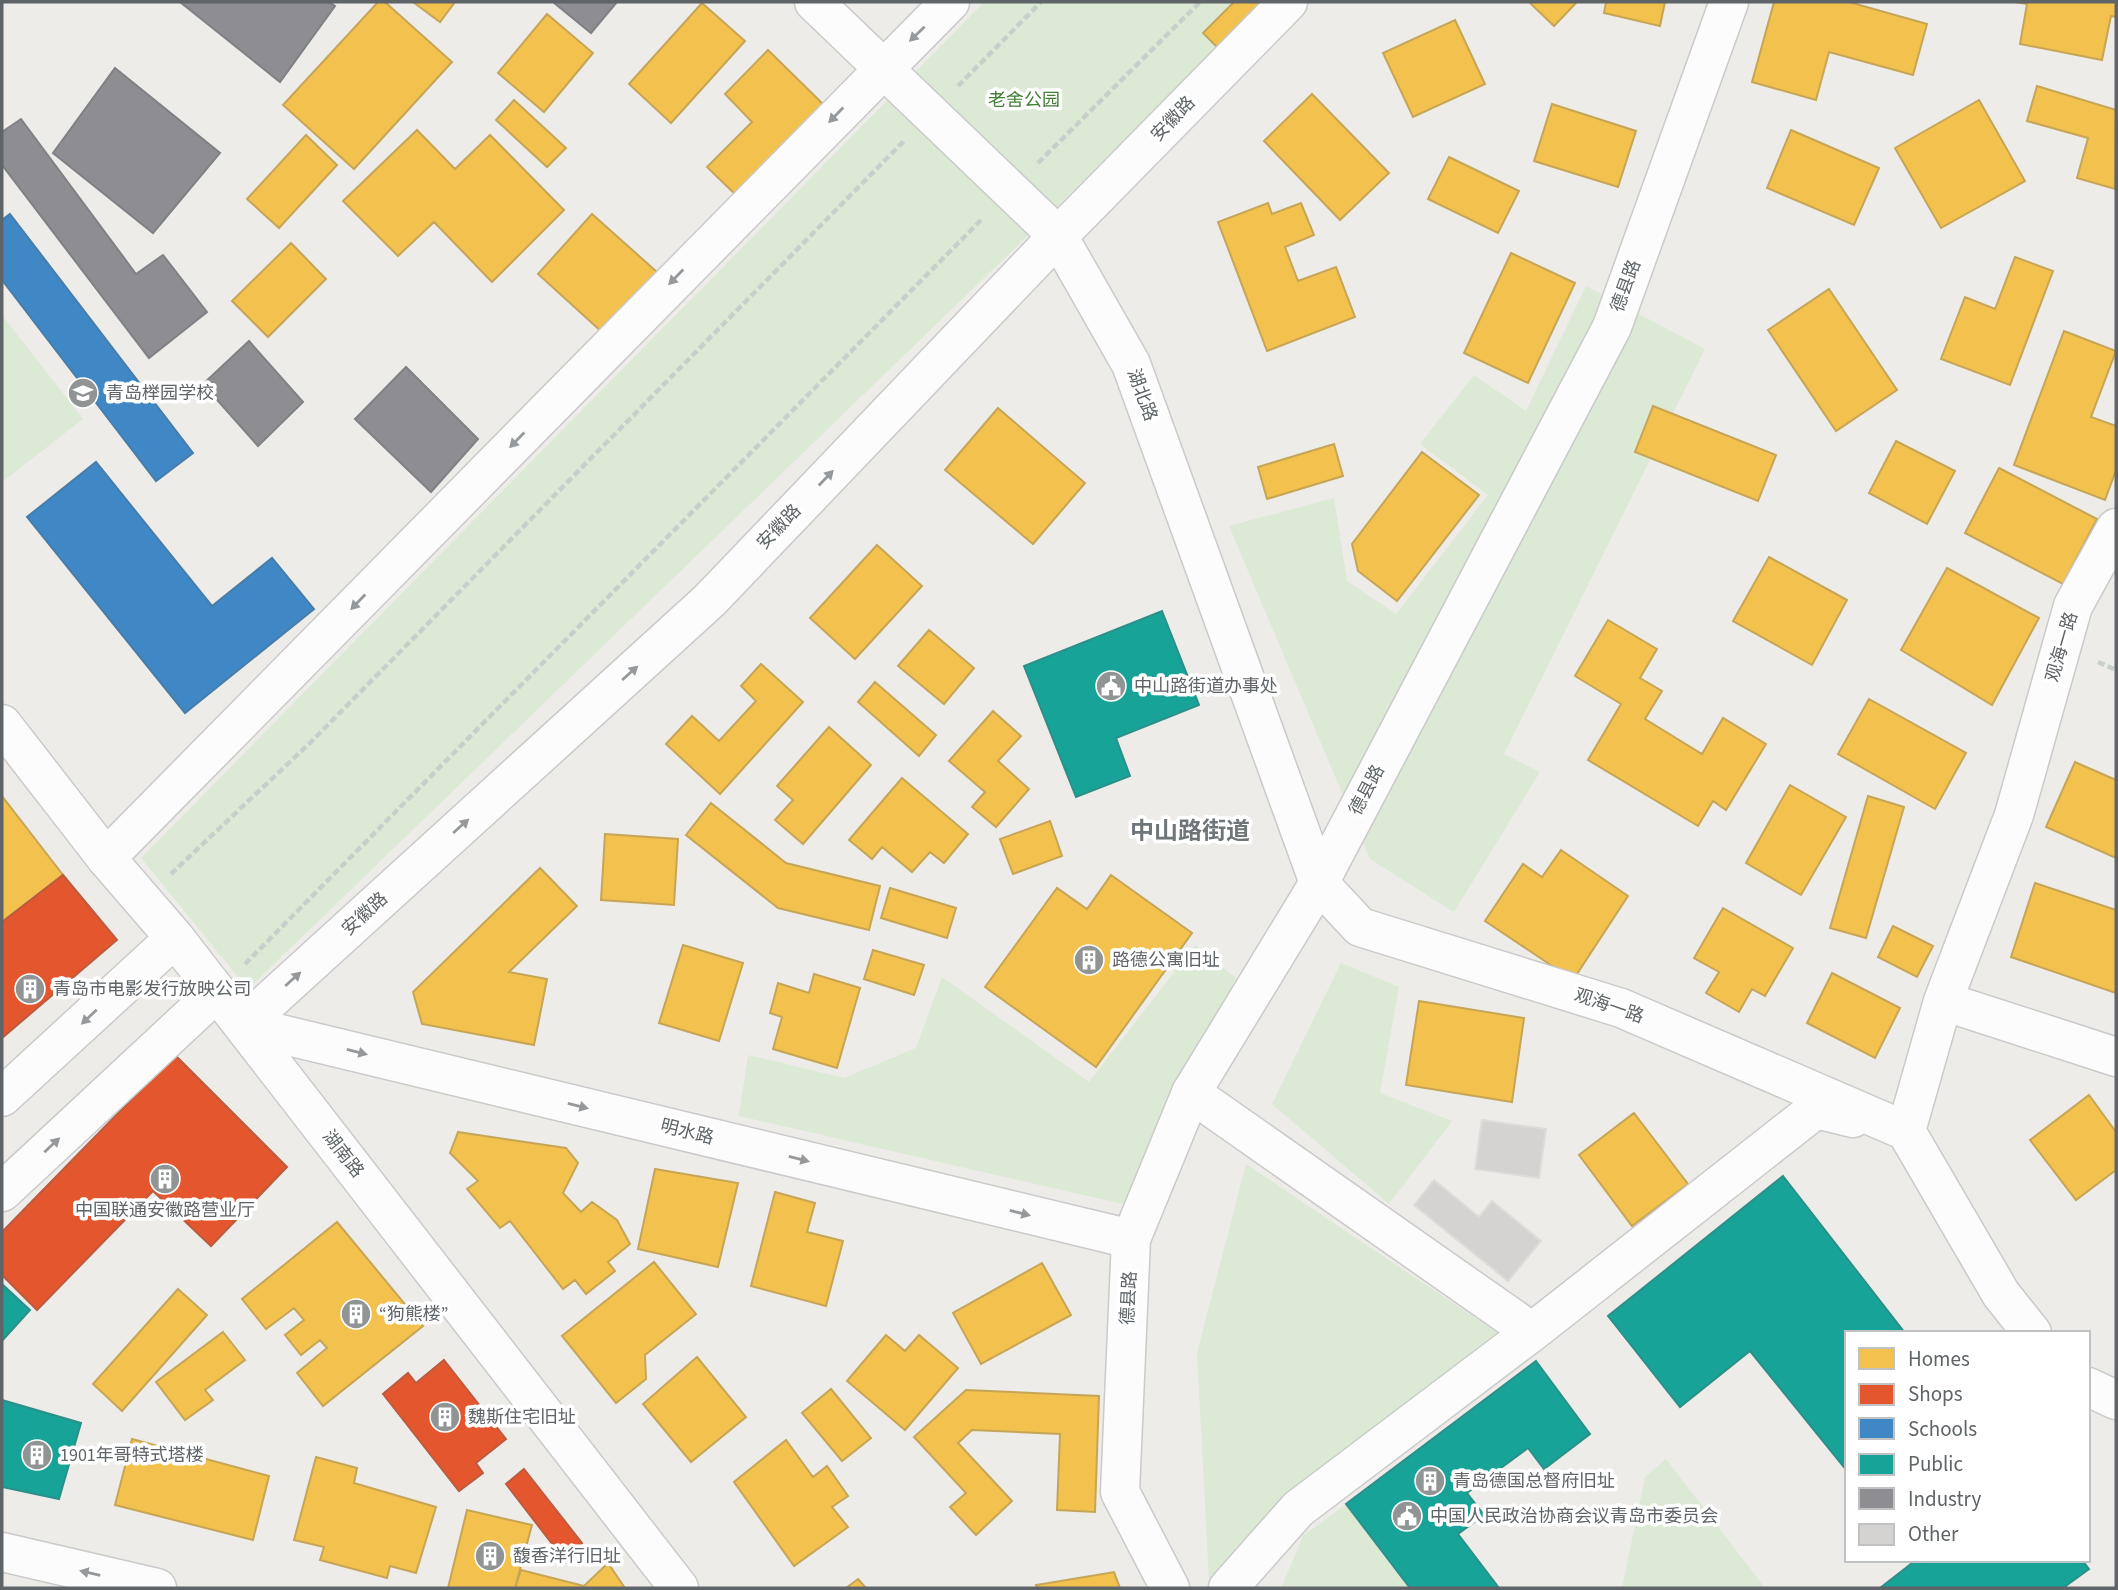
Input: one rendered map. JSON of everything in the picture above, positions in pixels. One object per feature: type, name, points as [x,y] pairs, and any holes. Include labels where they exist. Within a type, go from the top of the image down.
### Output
[{"type":"street","name":"湖北路","points":[[814,2],[884,66],[1058,236],[1130,364],[1319,883]]},
{"type":"street","points":[[106,858],[950,2]]},
{"type":"street","name":"安徽路","points":[[243,1025],[710,600],[1058,236],[1289,2]]},
{"type":"street","name":"德县路","points":[[1170,1588],[1120,1492],[1131,1239],[1191,1093],[1319,883],[1612,327],[1729,2]]},
{"type":"street","name":"观海一路","points":[[1319,883],[1360,927],[1621,1008],[1906,1131],[1943,1001],[2014,815],[2073,606],[2116,528]]},
{"type":"street","name":"湖南路","points":[[2,723],[106,858],[175,938],[679,1588]]},
{"type":"street","points":[[2,1097],[175,938]]},
{"type":"street","points":[[2,1192],[217,992]]},
{"type":"street","points":[[1943,1001],[2116,1057]]},
{"type":"street","name":"明水路","points":[[243,1025],[1131,1239]]},
{"type":"street","points":[[1191,1093],[1532,1332]]},
{"type":"street","points":[[1228,1588],[1298,1509],[1532,1332],[1816,1109],[1906,1131],[2001,1294],[2030,1331]]},
{"type":"street","points":[[2090,1388],[2116,1400]]},
{"type":"street","points":[[2,1552],[157,1588]]},
{"type":"path","points":[[143,901],[312,741],[1041,2]]},
{"type":"path","points":[[217,992],[1200,2]]},
{"type":"green space","name":"老舍公园","points":[[984,2],[1262,2],[1043,221],[248,989],[141,858]]},
{"type":"green space","points":[[1586,286],[1705,349],[1504,754],[1540,772],[1454,912],[1370,859],[1229,526],[1334,498],[1347,581],[1396,614],[1488,495],[1420,444],[1474,375],[1526,411]]},
{"type":"green space","points":[[2,315],[83,419],[2,482]]},
{"type":"green space","points":[[1195,945],[1236,978],[1123,1204],[739,1116],[748,1055],[844,1078],[916,1048],[942,977],[1089,1082]]},
{"type":"green space","points":[[1341,963],[1399,987],[1380,1093],[1452,1121],[1389,1204],[1272,1104]]},
{"type":"green space","points":[[1246,1164],[1499,1334],[1286,1493],[1209,1579],[1197,1353]]},
{"type":"green space","points":[[1666,1459],[1765,1588],[1622,1588],[1645,1477]]},
{"type":"green space","points":[[1346,1504],[1410,1588],[1281,1588],[1303,1536]]},
{"type":"building: Homes","points":[[378,2],[385,2],[452,62],[354,169],[283,105]]},
{"type":"building: Homes","points":[[413,2],[455,2],[440,22]]},
{"type":"building: Homes","points":[[1234,2],[1266,2],[1226,56],[1203,33]]},
{"type":"building: Homes","points":[[1529,2],[1577,2],[1554,26]]},
{"type":"building: Homes","points":[[1606,2],[1665,2],[1660,26],[1604,13]]},
{"type":"building: Homes","points":[[1774,2],[1849,2],[1927,24],[1913,75],[1829,52],[1816,100],[1752,82]]},
{"type":"building: Homes","points":[[2014,2],[2116,2],[2116,17],[2111,16],[2102,60],[2020,44],[2027,4]]},
{"type":"building: Homes","points":[[702,3],[745,41],[671,123],[629,84]]},
{"type":"building: Homes","points":[[547,14],[593,53],[544,112],[498,73]]},
{"type":"building: Homes","points":[[1455,20],[1485,84],[1413,117],[1383,53]]},
{"type":"building: Homes","points":[[768,50],[826,107],[738,197],[707,167],[752,122],[725,94]]},
{"type":"building: Homes","points":[[2037,86],[2116,110],[2115,189],[2077,178],[2088,138],[2027,121]]},
{"type":"building: Homes","points":[[1312,94],[1389,173],[1340,220],[1264,141]]},
{"type":"building: Homes","points":[[514,100],[566,148],[547,167],[496,120]]},
{"type":"building: Homes","points":[[1979,100],[2025,181],[1941,228],[1895,148]]},
{"type":"building: Homes","points":[[1552,104],[1636,131],[1618,187],[1534,161]]},
{"type":"building: Homes","points":[[417,130],[455,169],[490,135],[564,210],[492,282],[434,222],[398,256],[343,201]]},
{"type":"building: Homes","points":[[1791,130],[1879,168],[1854,225],[1767,188]]},
{"type":"building: Homes","points":[[306,135],[337,165],[279,228],[247,199]]},
{"type":"building: Homes","points":[[1449,157],[1519,191],[1498,233],[1428,199]]},
{"type":"building: Homes","points":[[1268,203],[1272,214],[1301,203],[1314,235],[1285,247],[1298,281],[1336,267],[1355,317],[1267,351],[1218,222]]},
{"type":"building: Homes","points":[[592,214],[657,272],[603,333],[538,274]]},
{"type":"building: Homes","points":[[291,243],[326,279],[268,337],[232,301]]},
{"type":"building: Homes","points":[[1511,253],[1575,283],[1528,383],[1464,353]]},
{"type":"building: Homes","points":[[2015,257],[2053,271],[2010,385],[1941,359],[1965,297],[1995,309]]},
{"type":"building: Homes","points":[[1829,289],[1897,390],[1836,431],[1768,330]]},
{"type":"building: Homes","points":[[2064,331],[2116,351],[2091,417],[2116,426],[2116,470],[2105,500],[2014,465]]},
{"type":"building: Homes","points":[[1653,406],[1776,455],[1758,501],[1635,452]]},
{"type":"building: Homes","points":[[998,408],[1085,483],[1033,544],[945,470]]},
{"type":"building: Homes","points":[[1896,441],[1955,471],[1927,524],[1869,493]]},
{"type":"building: Homes","points":[[1334,444],[1343,476],[1267,499],[1258,467]]},
{"type":"building: Homes","points":[[1422,452],[1479,495],[1397,601],[1358,571],[1352,544]]},
{"type":"building: Homes","points":[[1999,468],[2097,519],[2063,584],[1965,533]]},
{"type":"building: Homes","points":[[877,545],[922,586],[855,659],[810,618]]},
{"type":"building: Homes","points":[[1769,557],[1847,600],[1812,665],[1733,621]]},
{"type":"building: Homes","points":[[1947,568],[2039,618],[1992,705],[1901,650]]},
{"type":"building: Homes","points":[[1608,620],[1657,649],[1640,678],[1662,691],[1645,719],[1702,754],[1723,718],[1766,744],[1726,810],[1713,801],[1698,826],[1588,760],[1621,704],[1575,676]]},
{"type":"building: Homes","points":[[929,630],[974,668],[944,704],[898,666]]},
{"type":"building: Homes","points":[[761,664],[803,702],[720,794],[666,744],[692,716],[719,741],[756,701],[741,686]]},
{"type":"building: Homes","points":[[875,682],[936,735],[919,756],[858,702]]},
{"type":"building: Homes","points":[[1869,699],[1966,753],[1935,809],[1838,754]]},
{"type":"building: Homes","points":[[993,711],[1021,736],[998,761],[1029,789],[996,827],[972,807],[985,792],[949,761]]},
{"type":"building: Homes","points":[[829,727],[871,765],[803,844],[775,820],[793,800],[777,786]]},
{"type":"building: Homes","points":[[2075,762],[2116,780],[2116,858],[2046,827]]},
{"type":"building: Homes","points":[[902,778],[968,834],[944,863],[930,852],[912,872],[882,847],[872,859],[849,840]]},
{"type":"building: Homes","points":[[1790,785],[1846,817],[1801,895],[1746,863]]},
{"type":"building: Homes","points":[[2,796],[63,875],[2,922]]},
{"type":"building: Homes","points":[[1868,796],[1904,807],[1866,938],[1830,928]]},
{"type":"building: Homes","points":[[711,803],[786,863],[880,886],[869,930],[778,908],[686,835]]},
{"type":"building: Homes","points":[[1050,821],[1062,856],[1013,874],[1000,839]]},
{"type":"building: Homes","points":[[605,834],[678,839],[674,905],[601,900]]},
{"type":"building: Homes","points":[[1561,850],[1628,896],[1573,980],[1485,921],[1523,864],[1542,877]]},
{"type":"building: Homes","points":[[540,868],[577,906],[509,972],[547,979],[534,1045],[422,1024],[413,992]]},
{"type":"building: Homes","name":"路德公寓旧址","points":[[1111,875],[1192,933],[1096,1067],[985,987],[1057,888],[1087,909]]},
{"type":"building: Homes","points":[[2035,883],[2116,910],[2116,993],[2011,957]]},
{"type":"building: Homes","points":[[890,888],[956,908],[947,938],[881,918]]},
{"type":"building: Homes","points":[[1723,908],[1793,948],[1765,996],[1752,989],[1739,1012],[1706,993],[1719,972],[1694,958]]},
{"type":"building: Homes","points":[[1893,926],[1933,946],[1917,977],[1878,957]]},
{"type":"building: Homes","points":[[683,945],[743,963],[719,1041],[659,1023]]},
{"type":"building: Homes","points":[[873,950],[924,965],[914,995],[864,979]]},
{"type":"building: Homes","points":[[1832,973],[1900,1008],[1875,1058],[1807,1023]]},
{"type":"building: Homes","points":[[814,974],[860,988],[837,1068],[773,1049],[782,1017],[770,1013],[778,983],[809,993]]},
{"type":"building: Homes","points":[[1419,1001],[1524,1018],[1512,1102],[1406,1085]]},
{"type":"building: Homes","points":[[2089,1095],[2116,1132],[2116,1170],[2076,1200],[2030,1140]]},
{"type":"building: Homes","points":[[1634,1113],[1688,1184],[1632,1226],[1579,1155]]},
{"type":"building: Homes","points":[[458,1132],[566,1148],[578,1163],[563,1193],[581,1212],[592,1202],[617,1220],[630,1244],[608,1262],[615,1271],[586,1294],[575,1280],[563,1289],[510,1221],[500,1228],[467,1189],[478,1181],[450,1153]]},
{"type":"building: Homes","points":[[655,1169],[738,1183],[718,1267],[638,1249]]},
{"type":"building: Homes","points":[[775,1192],[815,1203],[807,1232],[843,1241],[826,1306],[751,1286]]},
{"type":"building: Homes","name":"“狗熊楼”","points":[[337,1222],[423,1326],[323,1406],[297,1373],[327,1348],[320,1340],[301,1355],[285,1335],[304,1320],[294,1308],[266,1329],[242,1299]]},
{"type":"building: Homes","points":[[654,1262],[696,1314],[645,1355],[646,1379],[616,1403],[562,1336]]},
{"type":"building: Homes","points":[[1042,1263],[1071,1315],[981,1364],[953,1313]]},
{"type":"building: Homes","points":[[178,1289],[207,1315],[122,1411],[93,1384]]},
{"type":"building: Homes","points":[[223,1332],[245,1360],[205,1390],[213,1400],[185,1420],[156,1382]]},
{"type":"building: Homes","points":[[886,1335],[905,1351],[919,1335],[958,1368],[905,1430],[847,1381]]},
{"type":"building: Homes","points":[[697,1357],[746,1417],[691,1462],[643,1404]]},
{"type":"building: Homes","points":[[831,1389],[871,1438],[842,1461],[802,1413]]},
{"type":"building: Homes","points":[[966,1390],[1099,1396],[1095,1512],[1057,1510],[1060,1434],[972,1430],[958,1443],[1012,1501],[976,1535],[950,1507],[966,1493],[914,1437]]},
{"type":"building: Homes","points":[[132,1439],[269,1476],[253,1540],[115,1505]]},
{"type":"building: Homes","points":[[786,1440],[813,1477],[827,1466],[848,1496],[832,1507],[848,1527],[794,1566],[734,1482]]},
{"type":"building: Homes","points":[[316,1457],[357,1468],[354,1483],[436,1507],[416,1573],[390,1566],[387,1578],[320,1560],[324,1547],[294,1540]]},
{"type":"building: Homes","name":"馥香洋行旧址","points":[[467,1510],[532,1525],[515,1588],[448,1588]]},
{"type":"building: Homes","points":[[608,1563],[625,1588],[515,1588],[521,1570],[584,1586]]},
{"type":"building: Homes","points":[[1114,1572],[1120,1588],[1037,1588],[1036,1585]]},
{"type":"building: Homes","points":[[858,1579],[866,1588],[846,1588]]},
{"type":"building: Shops","name":"青岛市电影发行放映公司","points":[[63,875],[117,940],[2,1038],[2,922]]},
{"type":"building: Shops","name":"中国联通安徽路营业厅","points":[[175,1055],[287,1167],[211,1246],[153,1191],[37,1310],[2,1275],[2,1232]]},
{"type":"building: Shops","name":"魏斯住宅旧址","points":[[444,1360],[506,1439],[476,1463],[483,1473],[459,1491],[383,1394],[408,1373],[416,1383]]},
{"type":"building: Shops","points":[[524,1469],[582,1543],[563,1558],[506,1484]]},
{"type":"building: Schools","points":[[10,214],[193,453],[156,481],[2,280],[2,220]]},
{"type":"building: Schools","points":[[96,462],[212,606],[272,558],[314,609],[185,713],[27,517]]},
{"type":"building: Public","name":"中山路街道办事处","points":[[1162,611],[1199,705],[1116,738],[1130,776],[1076,797],[1024,666]]},
{"type":"building: Public","points":[[1783,1176],[1903,1331],[1845,1331],[1845,1469],[1750,1351],[1680,1407],[1608,1316]]},
{"type":"building: Public","points":[[2,1284],[30,1310],[2,1341]]},
{"type":"building: Public","name":"青岛德国总督府旧址","points":[[1536,1361],[1590,1434],[1544,1469],[1528,1448],[1467,1493],[1484,1515],[1458,1534],[1499,1588],[1410,1588],[1346,1504]]},
{"type":"building: Public","name":"1901年哥特式塔楼","points":[[2,1400],[81,1423],[59,1499],[2,1487]]},
{"type":"building: Public","points":[[1913,1562],[2084,1562],[2089,1569],[2063,1588],[1880,1588]]},
{"type":"building: Industry","points":[[180,2],[329,2],[335,6],[280,82]]},
{"type":"building: Industry","points":[[553,2],[617,2],[591,33]]},
{"type":"building: Industry","points":[[115,68],[220,153],[153,233],[53,153]]},
{"type":"building: Industry","points":[[21,119],[136,274],[163,255],[207,312],[149,358],[2,165],[2,132]]},
{"type":"building: Industry","points":[[249,341],[303,402],[258,446],[203,384]]},
{"type":"building: Industry","points":[[406,367],[478,439],[431,492],[355,419]]},
{"type":"building: Other","points":[[1482,1120],[1546,1129],[1539,1178],[1475,1169]]},
{"type":"building: Other","points":[[1434,1180],[1479,1217],[1492,1201],[1541,1241],[1508,1281],[1414,1205]]},
{"type":"place","name":"青岛榉园学校","points":[[83,393]]},
{"type":"place","name":"中山路街道办事处","points":[[1111,686]]},
{"type":"place","name":"路德公寓旧址","points":[[1089,960]]},
{"type":"place","name":"青岛市电影发行放映公司","points":[[30,989]]},
{"type":"place","name":"中国联通安徽路营业厅","points":[[165,1179]]},
{"type":"place","name":"“狗熊楼”","points":[[356,1314]]},
{"type":"place","name":"魏斯住宅旧址","points":[[445,1417]]},
{"type":"place","name":"1901年哥特式塔楼","points":[[37,1455]]},
{"type":"place","name":"青岛德国总督府旧址","points":[[1430,1481]]},
{"type":"place","name":"中国人民政治协商会议青岛市委员会","points":[[1407,1516]]},
{"type":"place","name":"馥香洋行旧址","points":[[490,1556]]},
{"type":"district","name":"中山路街道","points":[[1190,831]]}]
